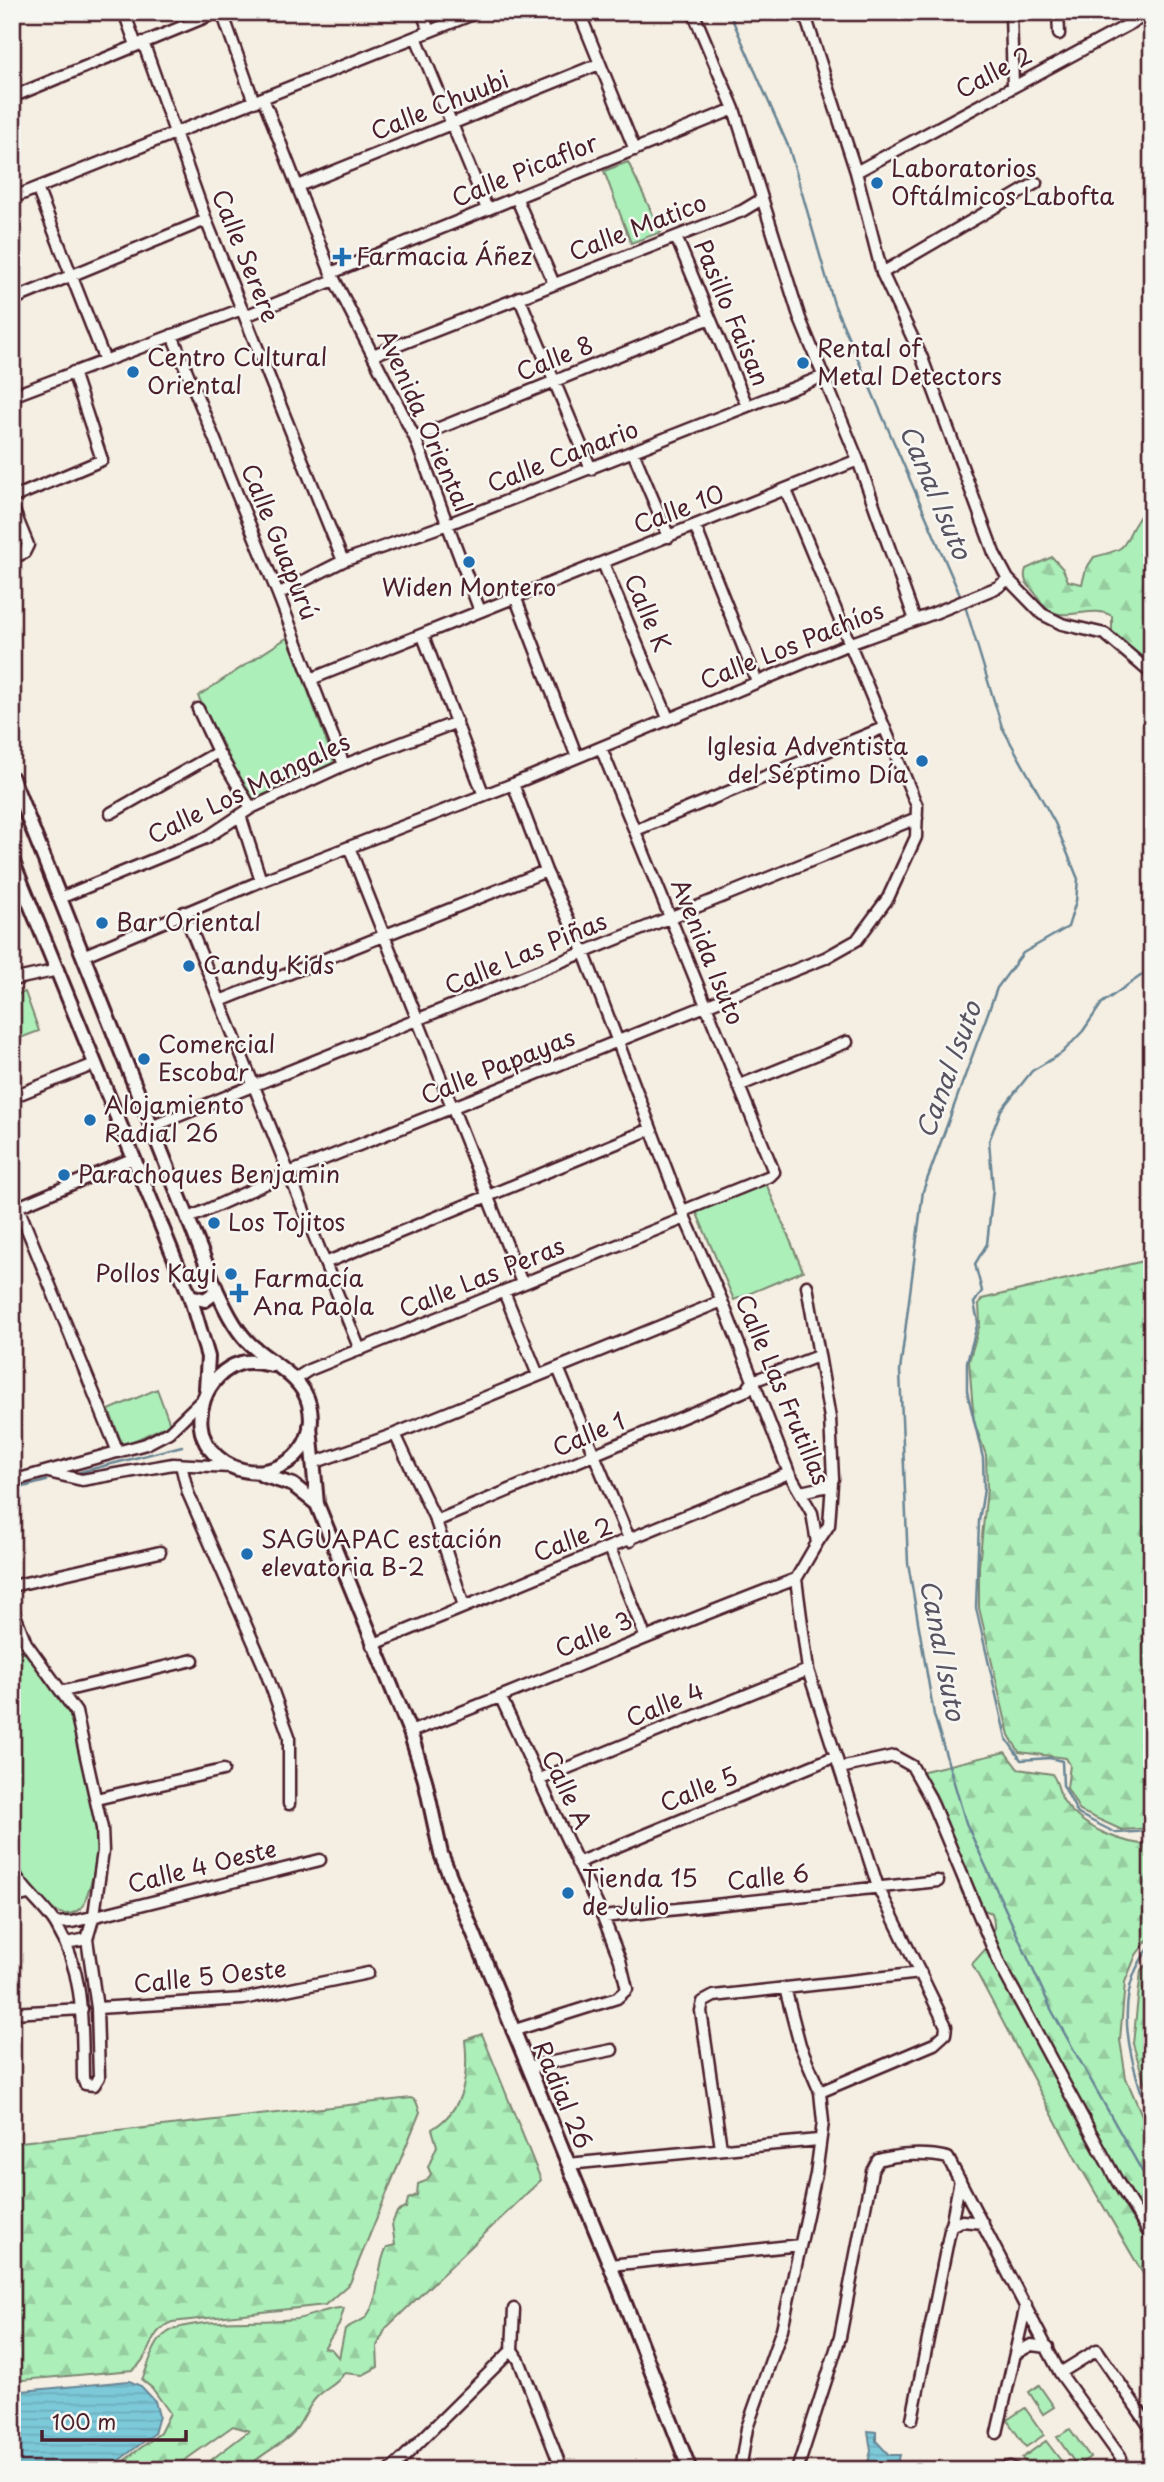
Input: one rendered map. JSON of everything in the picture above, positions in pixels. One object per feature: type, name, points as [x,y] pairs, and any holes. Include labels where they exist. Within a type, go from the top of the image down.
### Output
[{"type":"main road","points":[[12,778],[85,955],[217,1291],[245,1339],[272,1365],[295,1379],[308,1400],[316,1462],[317,1504]]},
{"type":"main road","points":[[12,860],[190,1296],[208,1357],[201,1430],[217,1458],[230,1467],[293,1486],[317,1504]]},
{"type":"main road","points":[[190,1296],[205,1300],[217,1291]]},
{"type":"main road","points":[[204,1396],[224,1371],[241,1363],[257,1361],[272,1365]]},
{"type":"main road","points":[[252,1473],[279,1469],[292,1460],[306,1439],[310,1426]]},
{"type":"main road","name":"Radial 26","points":[[317,1504],[372,1645],[410,1732],[425,1780],[441,1854],[610,2265],[690,2470]]},
{"type":"street","name":"Calle Serere","points":[[124,12],[140,43],[175,130],[206,220],[344,561]]},
{"type":"street","points":[[12,97],[220,12]]},
{"type":"street","name":"Avenida Oriental","points":[[220,12],[298,186],[333,276],[415,438],[480,611]]},
{"type":"street","points":[[422,12],[429,32]]},
{"type":"street","points":[[12,198],[175,130],[259,100],[478,12]]},
{"type":"street","points":[[579,12],[635,150]]},
{"type":"street","name":"Calle Los Pachíos","points":[[85,955],[184,912],[483,793],[513,784],[849,644],[915,620],[858,460],[800,319],[734,109],[693,12]]},
{"type":"street","points":[[804,12],[856,172],[882,273],[922,358],[994,553],[1008,579],[1042,614],[1062,624],[1105,634],[1152,674]]},
{"type":"street","points":[[1011,12],[1013,87]]},
{"type":"street","points":[[1058,12],[1059,34]]},
{"type":"street","name":"Calle 2","points":[[856,172],[1152,12]]},
{"type":"street","points":[[416,37],[487,209]]},
{"type":"street","name":"Calle Chuubi","points":[[298,186],[599,64]]},
{"type":"street","name":"Calle Picaflor","points":[[12,397],[172,335],[244,312],[487,209],[734,109]]},
{"type":"street","points":[[882,273],[1037,183]]},
{"type":"street","points":[[37,188],[105,361]]},
{"type":"street","points":[[516,197],[554,284]]},
{"type":"street","name":"Calle Matico","points":[[373,355],[676,237],[762,199]]},
{"type":"street","points":[[12,300],[206,220]]},
{"type":"street","name":"Pasillo Faisan","points":[[676,237],[747,406]]},
{"type":"street","points":[[519,297],[591,469]]},
{"type":"street","name":"Calle 8","points":[[415,438],[710,318]]},
{"type":"street","name":"Calle Guapurú","points":[[172,335],[278,594],[344,765]]},
{"type":"street","points":[[12,498],[102,460],[73,372]]},
{"type":"street","name":"Calle Canario","points":[[278,594],[344,561],[591,469],[824,376]]},
{"type":"street","points":[[633,452],[669,537]]},
{"type":"street","name":"Calle 10","points":[[516,599],[858,460]]},
{"type":"street","points":[[786,491],[917,806],[917,818]]},
{"type":"street","points":[[12,506],[27,549],[12,558]]},
{"type":"street","points":[[695,527],[757,682]]},
{"type":"street","name":"Calle K","points":[[603,563],[668,718]]},
{"type":"street","points":[[915,620],[998,587],[1008,579]]},
{"type":"street","points":[[311,680],[516,599],[577,757]]},
{"type":"street","points":[[422,636],[483,793]]},
{"type":"street","points":[[198,709],[218,752],[251,808]]},
{"type":"street","name":"Calle Los Mangales","points":[[60,898],[206,838],[251,808],[344,765],[457,722]]},
{"type":"street","points":[[636,831],[883,728]]},
{"type":"street","name":"Avenida Isuto","points":[[601,748],[774,1172]]},
{"type":"street","points":[[111,813],[218,752]]},
{"type":"street","name":"Calle Las Frutillas","points":[[513,784],[546,871],[584,953],[684,1214],[722,1301],[789,1473],[802,1492],[811,1513],[817,1544]]},
{"type":"street","points":[[240,815],[261,881]]},
{"type":"street","name":"Calle Las Piñas","points":[[151,1127],[917,818]]},
{"type":"street","name":"Calle Papayas","points":[[187,1219],[289,1174],[825,958],[858,940],[888,898],[916,837],[917,818]]},
{"type":"street","points":[[349,847],[522,1283]]},
{"type":"street","points":[[220,1001],[546,871]]},
{"type":"street","points":[[184,912],[360,1350]]},
{"type":"street","points":[[12,980],[58,970]]},
{"type":"street","points":[[738,1086],[846,1042]]},
{"type":"street","points":[[12,1097],[95,1064]]},
{"type":"street","points":[[325,1263],[651,1129]]},
{"type":"street","points":[[118,1452],[15,1208],[134,1158]]},
{"type":"street","name":"Calle Las Peras","points":[[295,1379],[309,1370],[504,1292],[774,1172]]},
{"type":"street","points":[[807,1286],[830,1418],[832,1483],[829,1525],[796,1579],[808,1670],[878,1887],[946,2026],[945,2034],[934,2044],[820,2092]]},
{"type":"street","points":[[504,1292],[538,1375]]},
{"type":"street","points":[[316,1462],[395,1434],[722,1301]]},
{"type":"street","name":"Calle 1","points":[[436,1521],[747,1390],[754,1381],[818,1356]]},
{"type":"street","points":[[558,1368],[630,1541]]},
{"type":"street","points":[[12,1468],[15,1480],[118,1452],[169,1432],[204,1396]]},
{"type":"street","points":[[395,1434],[436,1521],[464,1606]]},
{"type":"street","points":[[47,1471],[82,1480],[181,1465],[230,1467]]},
{"type":"street","points":[[181,1465],[188,1493],[263,1664],[289,1736],[289,1804]]},
{"type":"street","name":"Calle 2","points":[[372,1645],[630,1541],[789,1473]]},
{"type":"street","points":[[802,1492],[832,1483]]},
{"type":"street","points":[[610,1548],[645,1636]]},
{"type":"street","points":[[12,1586],[160,1552]]},
{"type":"street","name":"Calle 3","points":[[410,1732],[501,1698],[645,1636],[796,1579]]},
{"type":"street","points":[[12,1607],[14,1625],[43,1669],[64,1691],[76,1712],[96,1798],[103,1851],[94,1915],[87,1939],[97,2008],[99,2077],[91,2085],[85,2084],[83,2078],[82,2009],[76,1969],[55,1923],[28,1894],[12,1870]]},
{"type":"street","points":[[12,1644],[26,1643]]},
{"type":"street","points":[[64,1691],[193,1660]]},
{"type":"street","name":"Calle 4","points":[[538,1780],[808,1670]]},
{"type":"street","name":"Calle A","points":[[501,1698],[603,1917],[625,1977],[626,1989],[623,1995],[512,2031]]},
{"type":"street","name":"Calle 5","points":[[577,1863],[836,1756]]},
{"type":"street","points":[[840,1768],[894,1756],[912,1766],[930,1798],[999,1963],[1116,2181],[1152,2238]]},
{"type":"street","points":[[96,1798],[223,1770]]},
{"type":"street","name":"Calle 4 Oeste","points":[[55,1923],[72,1922],[320,1860]]},
{"type":"street","name":"Calle 6","points":[[603,1917],[938,1881]]},
{"type":"street","points":[[12,1898],[28,1894]]},
{"type":"street","points":[[66,1943],[87,1939]]},
{"type":"street","name":"Calle 5 Oeste","points":[[97,2008],[243,1999],[368,1973]]},
{"type":"street","points":[[721,2148],[701,2011],[703,2002],[714,1996],[922,1973]]},
{"type":"street","points":[[740,2470],[747,2428],[782,2329],[816,2174],[818,2140],[823,2122],[820,2092],[804,2056],[785,1988]]},
{"type":"street","points":[[12,2013],[82,2009]]},
{"type":"street","points":[[528,2067],[612,2050]]},
{"type":"street","points":[[568,2164],[818,2140]]},
{"type":"street","points":[[797,2470],[840,2337],[872,2171],[878,2160],[887,2157],[937,2155],[948,2158],[1027,2305],[1060,2373],[1121,2458],[1119,2470]]},
{"type":"street","points":[[912,2419],[960,2180]]},
{"type":"street","points":[[950,2226],[962,2221],[983,2223]]},
{"type":"street","points":[[610,2265],[800,2245]]},
{"type":"street","points":[[997,2433],[1027,2305]]},
{"type":"street","points":[[514,2309],[512,2350],[519,2360],[562,2470]]},
{"type":"street","points":[[1015,2354],[1031,2344],[1048,2347]]},
{"type":"street","points":[[391,2470],[512,2350]]},
{"type":"street","points":[[1060,2373],[1097,2350],[1152,2430]]},
{"type":"street","points":[[997,2470],[1010,2467],[1016,2470]]},
{"type":"green space","points":[[628,162],[661,232],[631,243],[604,171]]},
{"type":"green space","points":[[1152,500],[1152,670],[1112,634],[1112,616],[1097,612],[1064,614],[1048,610],[1028,585],[1025,576],[1026,569],[1052,557],[1063,569],[1068,581],[1082,584],[1086,569],[1094,557],[1115,551],[1124,545],[1132,528]]},
{"type":"green space","points":[[288,637],[334,762],[331,767],[251,800],[198,696]]},
{"type":"green space","points":[[25,992],[39,1031],[12,1041],[12,996]]},
{"type":"green space","points":[[765,1181],[803,1271],[734,1300],[695,1209]]},
{"type":"green space","points":[[1152,1259],[1152,1828],[1122,1830],[1080,1811],[1067,1788],[1070,1765],[1066,1758],[1019,1752],[1009,1735],[979,1608],[979,1566],[987,1489],[986,1455],[974,1422],[969,1361],[980,1324],[979,1304],[982,1299]]},
{"type":"green space","points":[[157,1389],[170,1424],[123,1446],[109,1410]]},
{"type":"green space","points":[[21,1650],[28,1654],[49,1681],[68,1711],[82,1750],[93,1796],[97,1818],[97,1859],[84,1905],[73,1913],[62,1914],[41,1900],[23,1875],[12,1853],[12,1651]]},
{"type":"green space","points":[[1005,1752],[1018,1769],[1052,1774],[1065,1803],[1092,1827],[1129,1842],[1152,1845],[1152,1934],[1136,1955],[1125,1982],[1120,2040],[1126,2078],[1152,2139],[1152,2289],[1078,2163],[972,1964],[993,1936],[992,1913],[970,1905],[962,1893],[920,1772]]},
{"type":"green space","points":[[1152,1960],[1152,2107],[1133,2044],[1141,1970]]},
{"type":"green space","points":[[482,2034],[541,2180],[386,2328],[377,2346],[378,2367],[363,2375],[344,2373],[313,2402],[293,2433],[247,2470],[198,2470],[249,2431],[233,2426],[171,2470],[112,2470],[160,2433],[170,2413],[152,2388],[142,2380],[155,2348],[167,2333],[178,2328],[210,2323],[297,2319],[344,2308],[339,2325],[324,2348],[331,2349],[339,2358],[345,2329],[365,2318],[374,2302],[383,2255],[387,2247],[395,2245],[392,2224],[397,2212],[406,2208],[408,2199],[417,2195],[418,2184],[426,2181],[431,2174],[428,2167],[437,2146],[432,2129],[443,2121],[458,2102],[465,2079],[465,2040]]},
{"type":"green space","points":[[411,2098],[416,2101],[420,2112],[350,2283],[325,2305],[172,2322],[158,2331],[144,2358],[133,2370],[12,2381],[12,2143]]},
{"type":"green space","points":[[1039,2385],[1054,2407],[1043,2414],[1029,2392]]},
{"type":"green space","points":[[1025,2408],[1044,2435],[1026,2447],[1007,2420]]},
{"type":"green space","points":[[1070,2429],[1090,2457],[1077,2466],[1057,2437]]},
{"type":"green space","points":[[1046,2441],[1068,2470],[1031,2470],[1022,2458]]},
{"type":"water","points":[[129,2381],[141,2386],[155,2401],[159,2416],[154,2434],[106,2470],[12,2470],[12,2392]]},
{"type":"water","points":[[868,2431],[876,2432],[876,2441],[889,2455],[900,2455],[898,2463],[882,2463],[875,2470],[866,2470],[871,2451]]},
{"type":"waterway","name":"Canal Isuto","points":[[729,12],[789,148],[834,304],[966,609],[1002,727],[1055,823],[1078,879],[1076,901],[1068,927],[1023,953],[997,988],[923,1191],[900,1371],[908,1563],[934,1715],[966,1823],[1052,2011],[1152,2189]]},
{"type":"waterway","points":[[1152,968],[1102,1003],[1083,1031],[1062,1053],[1032,1071],[1001,1110],[989,1141],[993,1189],[987,1244],[975,1264],[982,1291],[974,1303],[978,1322],[967,1362],[967,1391],[983,1458],[984,1489],[979,1521],[976,1608],[1006,1738],[1021,1760],[1050,1758],[1062,1761],[1063,1785],[1078,1814],[1116,1833],[1152,1831]]},
{"type":"waterway","points":[[80,1472],[182,1446]]},
{"type":"waterway","points":[[12,1490],[46,1481]]},
{"type":"waterway","points":[[1152,1945],[1138,1965],[1130,1986],[1127,2009],[1131,2055],[1152,2123]]},
{"type":"place","name":"Laboratorios Oftálmicos Labofta","points":[[877,183]]},
{"type":"place","name":"Farmacia Áñez","points":[[342,257]]},
{"type":"place","name":"Rental of Metal Detectors","points":[[803,363]]},
{"type":"place","name":"Centro Cultural Oriental","points":[[133,372]]},
{"type":"place","name":"Widen Montero","points":[[469,562]]},
{"type":"place","name":"Iglesia Adventista del Séptimo Día","points":[[922,761]]},
{"type":"place","name":"Bar Oriental","points":[[102,923]]},
{"type":"place","name":"Candy Kids","points":[[189,966]]},
{"type":"place","name":"Comercial Escobar","points":[[144,1059]]},
{"type":"place","name":"Alojamiento Radial 26","points":[[90,1120]]},
{"type":"place","name":"Parachoques Benjamin","points":[[64,1175]]},
{"type":"place","name":"Los Tojitos","points":[[214,1223]]},
{"type":"place","name":"Pollos Kayi","points":[[231,1274]]},
{"type":"place","name":"Farmacía Ana Paola","points":[[239,1293]]},
{"type":"place","name":"SAGUAPAC estación elevatoria B-2","points":[[247,1554]]},
{"type":"place","name":"Tienda 15 de Julio","points":[[568,1893]]}]
